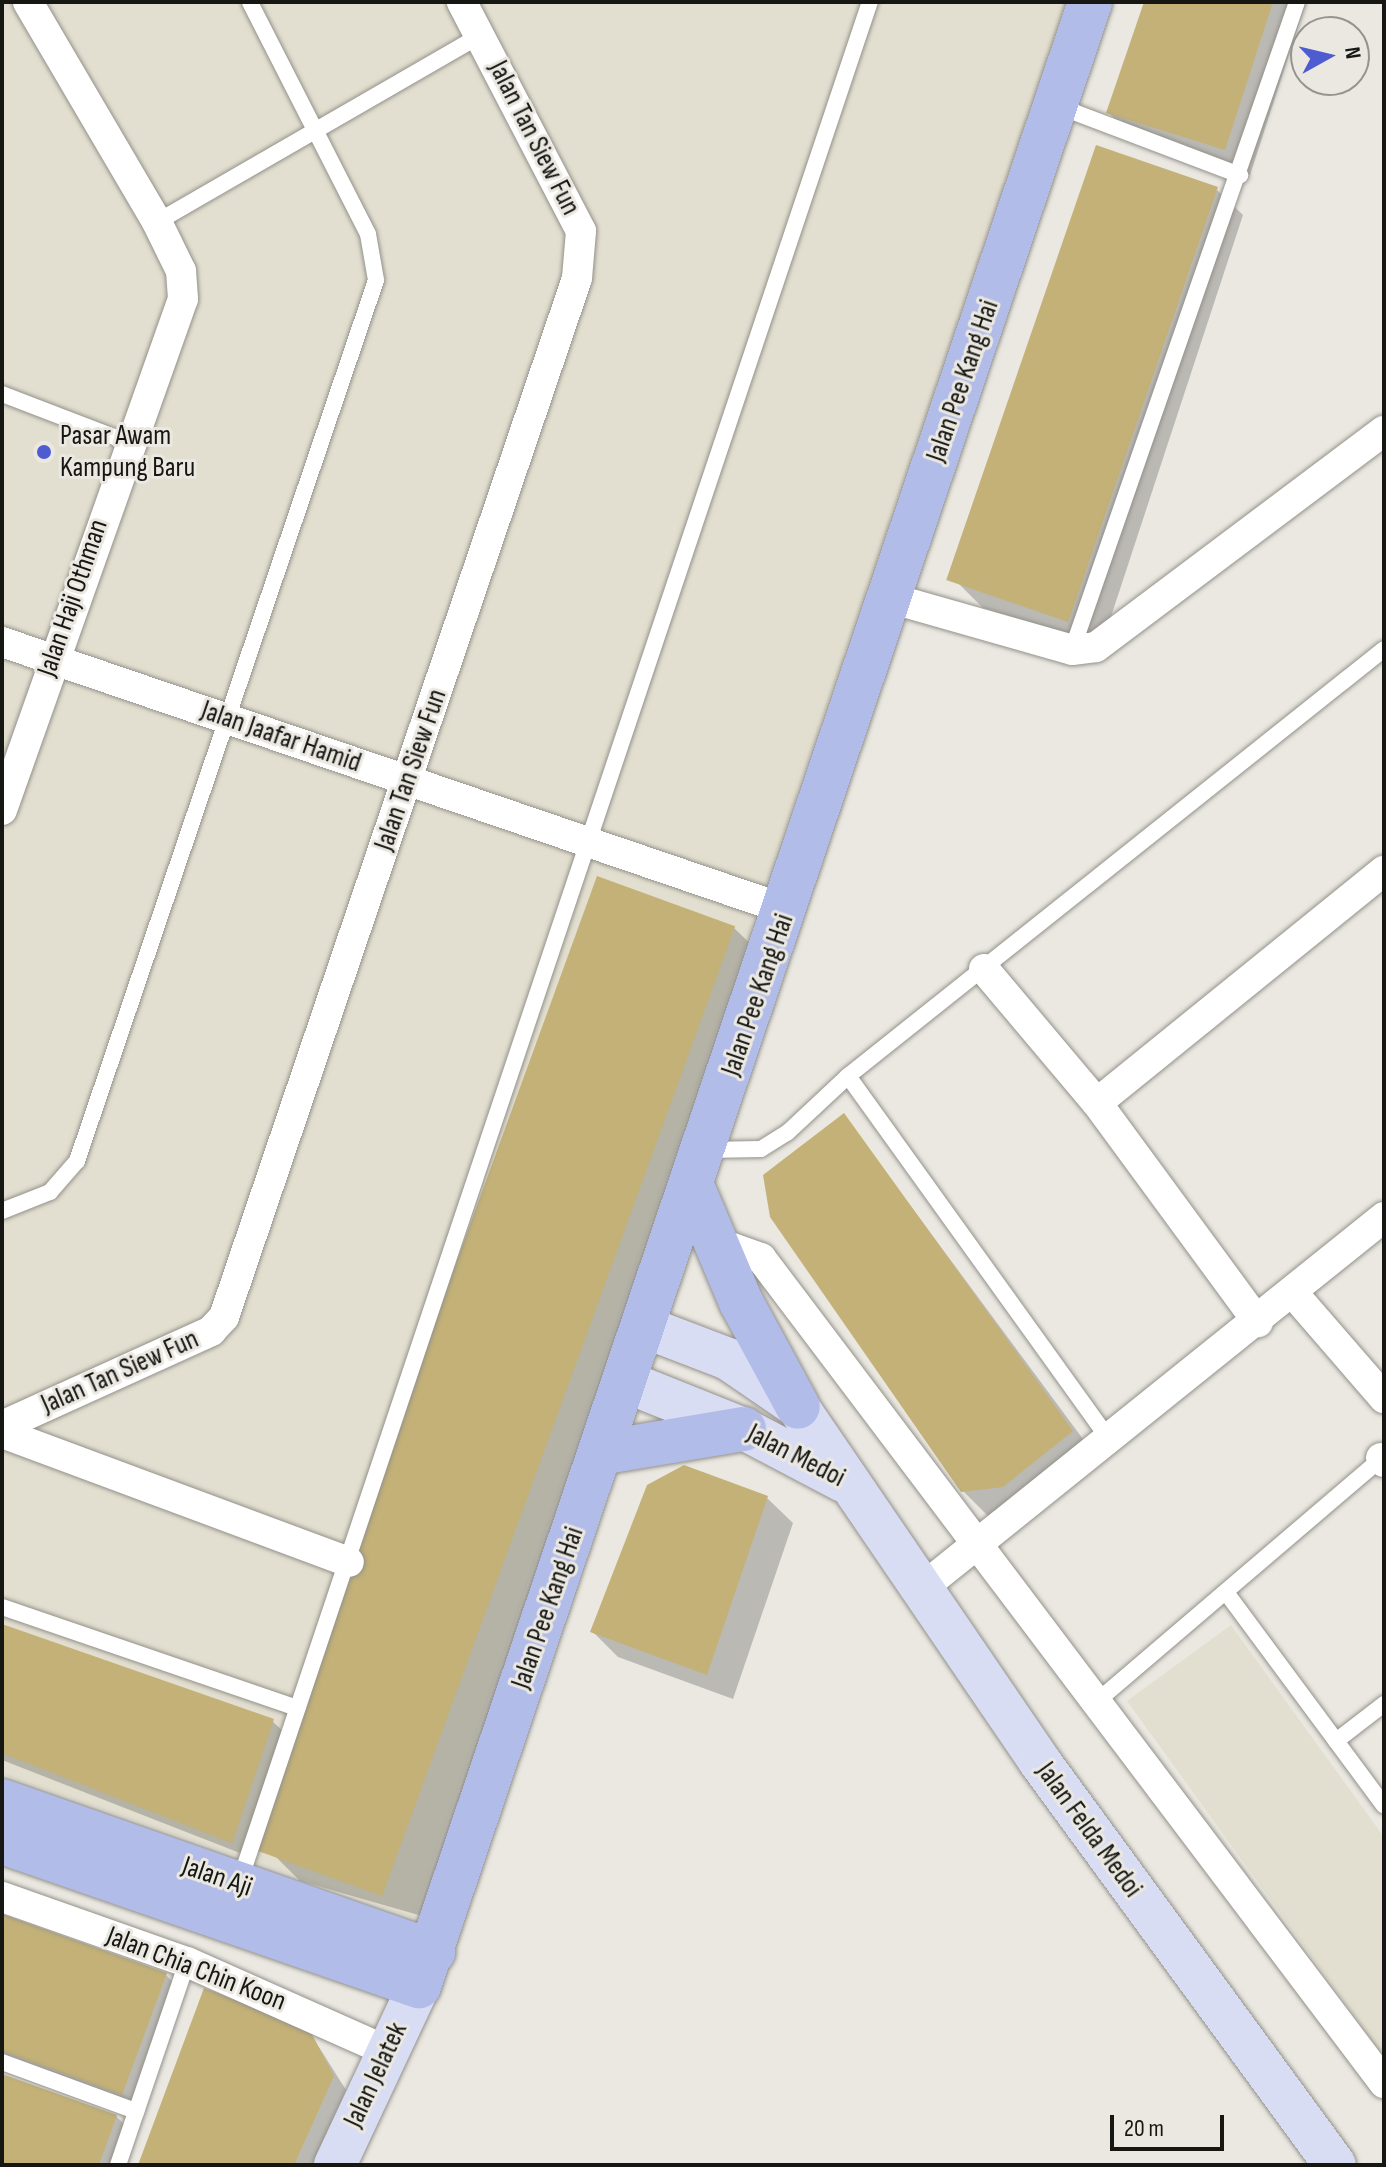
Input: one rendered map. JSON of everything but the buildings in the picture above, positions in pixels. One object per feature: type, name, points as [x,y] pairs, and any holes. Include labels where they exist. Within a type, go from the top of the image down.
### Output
[{"type":"main road","name":"Jalan Pee Kang Hai","points":[[426,1969],[642,1326],[787,910],[1090,2]]},
{"type":"main road","points":[[698,1168],[713,1241],[798,1407]]},
{"type":"main road","name":"Jalan Medoi","points":[[642,1326],[728,1359],[798,1407],[854,1488]]},
{"type":"main road","name":"Jalan Medoi","points":[[624,1381],[744,1429],[854,1488]]},
{"type":"main road","points":[[600,1453],[744,1429]]},
{"type":"main road","name":"Jalan Felda Medoi","points":[[854,1488],[921,1589],[1335,2165]]},
{"type":"main road","name":"Jalan Aji","points":[[2,1801],[239,1885],[426,1969]]},
{"type":"main road","name":"Jalan Aji","points":[[2,1842],[206,1914],[426,1969]]},
{"type":"main road","name":"Jalan Jelatek","points":[[335,2165],[426,1969]]},
{"type":"street","name":"Jalan Haji Othman","points":[[2,810],[127,442],[183,299],[181,271],[157,222],[28,2]]},
{"type":"street","name":"Jalan Tan Siew Fun","points":[[2,1426],[211,1331],[224,1317],[408,780],[584,251],[581,231],[482,34],[462,2]]},
{"type":"street","points":[[890,598],[1072,650],[1096,647],[1128,626],[1384,431]]},
{"type":"street","name":"Jalan Jaafar Hamid","points":[[2,642],[787,910]]},
{"type":"street","points":[[1097,1103],[1384,871]]},
{"type":"street","points":[[984,969],[1097,1103],[1258,1322]]},
{"type":"street","points":[[921,1589],[1107,1437],[1258,1322],[1384,1217]]},
{"type":"street","points":[[713,1241],[761,1258],[973,1544],[1384,2083]]},
{"type":"street","points":[[1293,1293],[1384,1398]]},
{"type":"street","points":[[2,1433],[349,1562]]},
{"type":"street","name":"Jalan Chia Chin Koon","points":[[2,1897],[187,1962],[387,2051]]},
{"type":"street","points":[[187,1962],[206,1914]]},
{"type":"lane","points":[[2,1211],[50,1192],[77,1161],[376,280],[368,234],[250,2]]},
{"type":"lane","points":[[239,1885],[593,843],[870,2]]},
{"type":"lane","points":[[1072,650],[1240,175],[1297,2]]},
{"type":"lane","points":[[157,222],[482,34]]},
{"type":"lane","points":[[1056,105],[1240,175]]},
{"type":"lane","points":[[2,394],[127,442]]},
{"type":"lane","points":[[698,1168],[761,1149],[848,1076],[1384,649]]},
{"type":"lane","points":[[848,1076],[1107,1437]]},
{"type":"lane","points":[[1095,1703],[1228,1595],[1383,1459]]},
{"type":"lane","points":[[1228,1595],[1384,1806]]},
{"type":"lane","points":[[2,1607],[297,1708]]},
{"type":"lane","points":[[1336,1741],[1384,1704]]},
{"type":"lane","points":[[118,2165],[187,1962]]},
{"type":"lane","points":[[2,2062],[136,2111]]},
{"type":"shaded area","points":[[2,2],[1066,2],[414,1918],[2,1774]]},
{"type":"shaded area","points":[[1231,1625],[1384,1837],[1384,2057],[1127,1701]]},
{"type":"place","name":"Pasar Awam Kampung Baru","points":[[44,452]]}]
